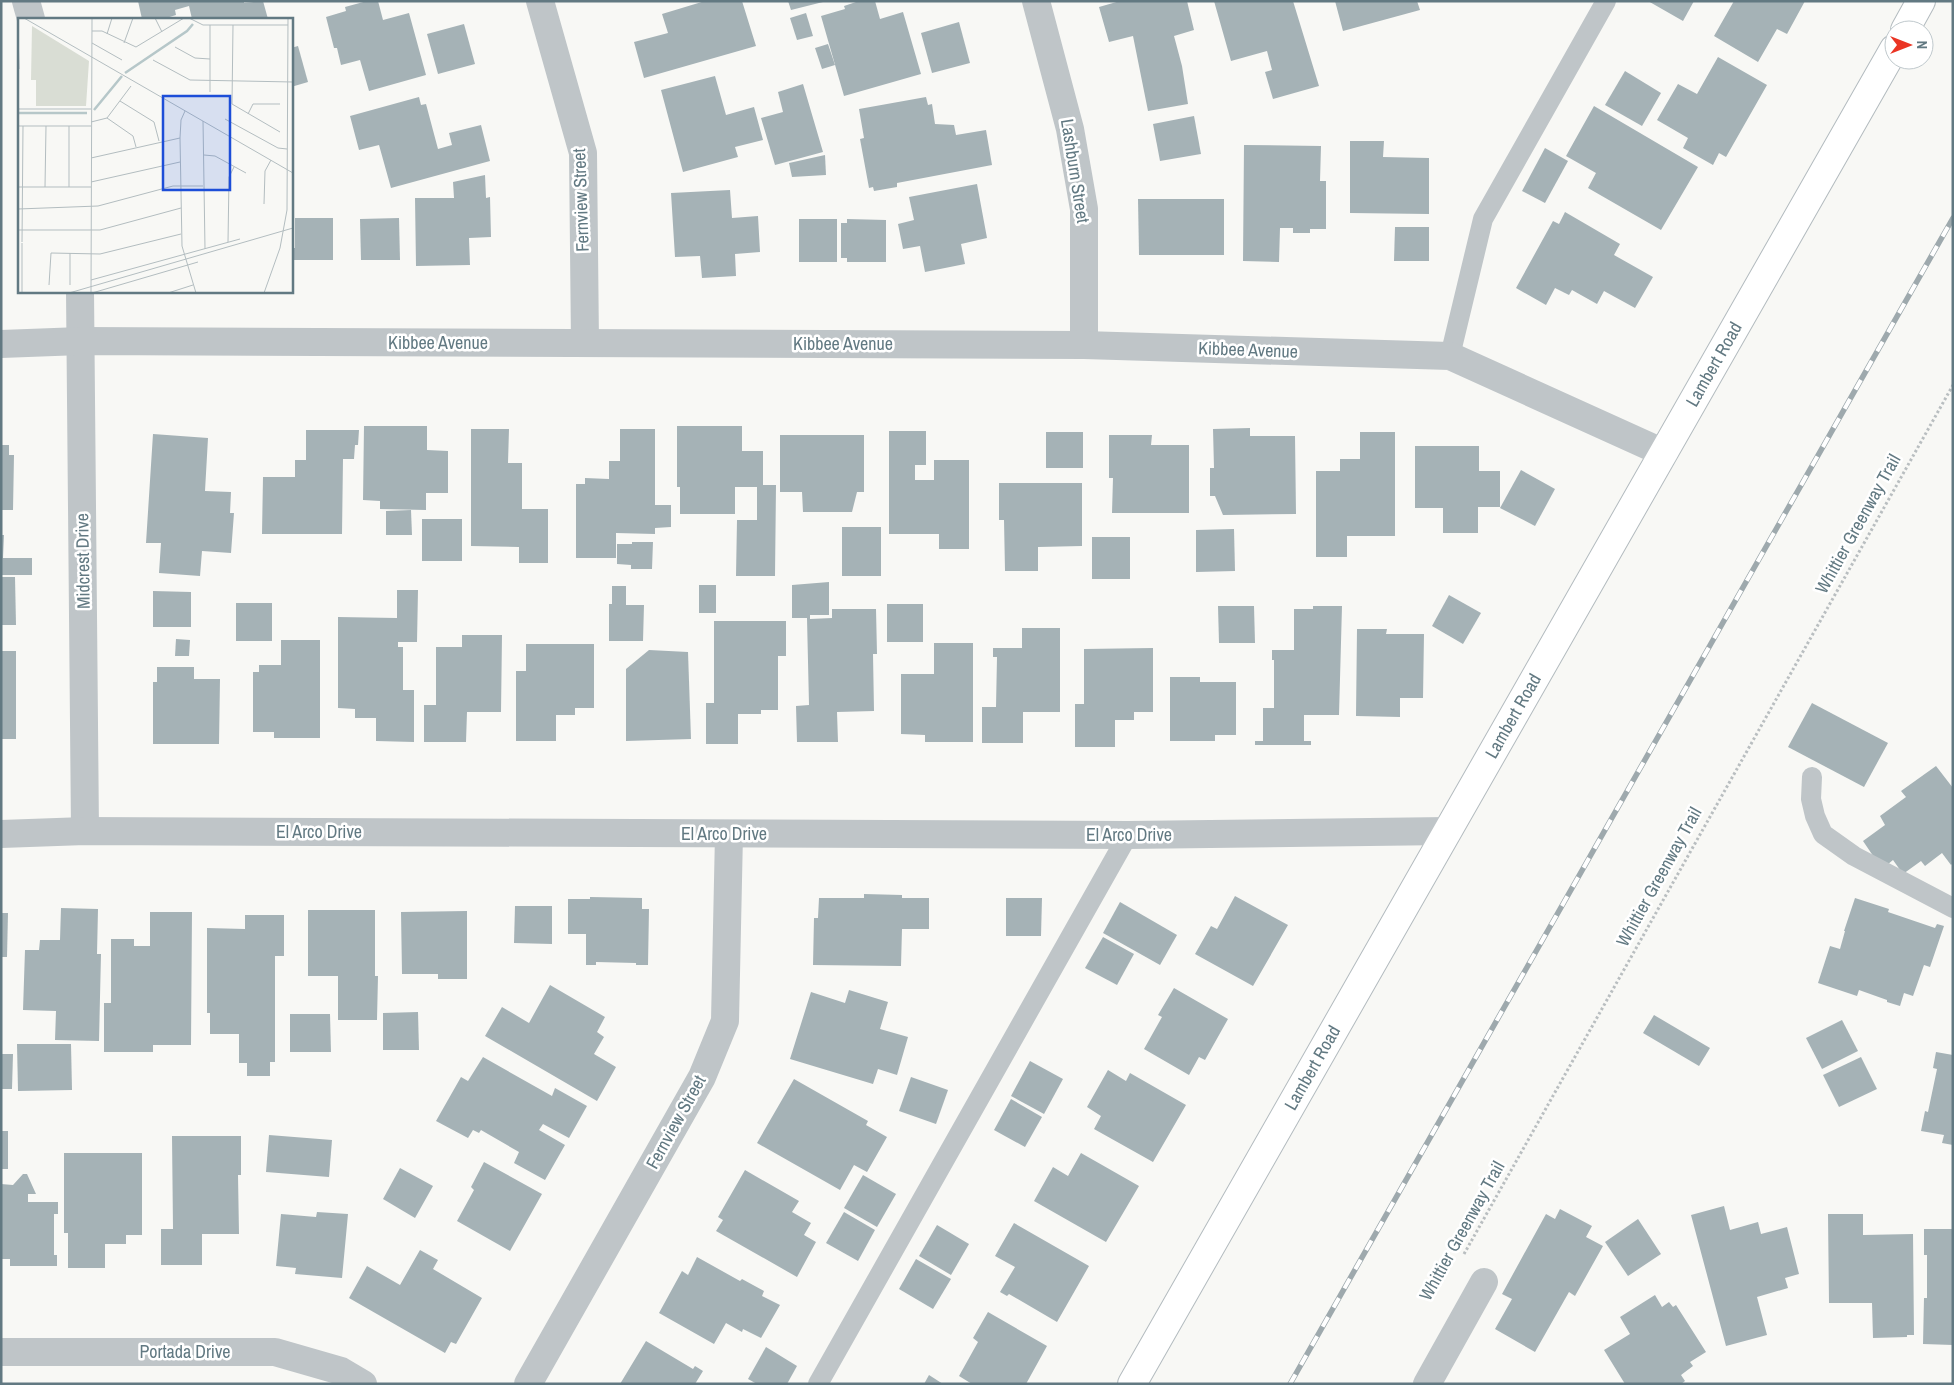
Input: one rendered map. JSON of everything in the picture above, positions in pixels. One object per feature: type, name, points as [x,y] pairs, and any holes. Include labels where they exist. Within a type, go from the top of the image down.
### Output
[{"type":"main road","points":[[1911,20],[1921,1]]},
{"type":"main road","name":"Lambert Road","points":[[1132,1384],[1884,67]]},
{"type":"street","points":[[26,1],[31,18]]},
{"type":"street","name":"Fernview Street","points":[[540,1],[583,153],[584,343]]},
{"type":"street","name":"Lashburn Street","points":[[1036,1],[1070,128],[1084,209],[1084,346]]},
{"type":"street","name":"Midcrest Drive","points":[[80,292],[86,831]]},
{"type":"street","name":"Kibbee Avenue","points":[[1,344],[81,341],[1084,346],[1450,356],[1664,453]]},
{"type":"street","name":"El Arco Drive","points":[[1,834],[86,831],[1128,835],[1448,831]]},
{"type":"street","name":"Fernview Street","points":[[528,1384],[702,1077],[724,1021],[729,834]]},
{"type":"street","points":[[1427,1384],[1484,1282]]},
{"type":"street","name":"Portada Drive","points":[[1,1352],[276,1352],[341,1371],[363,1384]]},
{"type":"lane","points":[[1450,356],[1483,219],[1606,1]]},
{"type":"lane","points":[[1812,777],[1811,799],[1815,816],[1823,834],[1854,856],[1953,908]]},
{"type":"lane","points":[[818,1384],[1128,835]]},
{"type":"path","name":"Whittier Greenway Trail","points":[[1464,1254],[1953,385]]},
{"type":"building","points":[[138,1],[244,1],[244,3],[263,1],[268,18],[192,18],[189,6],[175,10],[176,15],[166,18],[142,18]]},
{"type":"building","points":[[367,1],[378,1],[383,20],[409,13],[426,75],[369,91],[360,60],[341,65],[337,48],[334,48],[326,17],[346,11],[345,7]]},
{"type":"building","points":[[705,1],[742,1],[756,46],[644,78],[634,42],[668,33],[662,14]]},
{"type":"building","points":[[788,1],[823,1],[823,2],[791,10]]},
{"type":"building","points":[[859,1],[875,1],[880,19],[903,12],[921,74],[844,96],[821,16],[845,9],[844,6]]},
{"type":"building","points":[[1120,1],[1187,1],[1194,30],[1174,36],[1182,66],[1188,104],[1148,111],[1133,36],[1109,42],[1099,7]]},
{"type":"building","points":[[1214,1],[1293,1],[1319,86],[1273,99],[1265,72],[1272,70],[1267,51],[1231,61]]},
{"type":"building","points":[[1335,1],[1417,1],[1420,10],[1343,31]]},
{"type":"building","points":[[1648,1],[1694,1],[1683,21]]},
{"type":"building","points":[[1734,1],[1805,1],[1787,34],[1777,29],[1758,62],[1714,36]]},
{"type":"building","points":[[806,13],[813,36],[797,40],[790,18]]},
{"type":"building","points":[[959,22],[970,63],[932,73],[921,33]]},
{"type":"building","points":[[464,24],[475,64],[438,74],[427,34]]},
{"type":"building","points":[[828,44],[835,65],[822,69],[815,48]]},
{"type":"building","points":[[298,46],[308,82],[292,87],[292,48]]},
{"type":"building","points":[[1718,57],[1767,85],[1726,157],[1719,153],[1713,165],[1683,148],[1688,138],[1657,120],[1678,84],[1697,94]]},
{"type":"building","points":[[1625,71],[1661,93],[1642,126],[1605,105]]},
{"type":"building","points":[[715,76],[726,115],[754,107],[763,140],[735,147],[738,157],[683,172],[661,90]]},
{"type":"building","points":[[803,84],[823,152],[775,165],[761,118],[783,112],[778,92]]},
{"type":"building","points":[[419,97],[421,105],[426,104],[438,149],[452,145],[449,133],[481,125],[490,161],[391,188],[379,145],[359,150],[350,116]]},
{"type":"building","points":[[926,97],[928,105],[932,104],[935,124],[954,125],[956,135],[986,130],[992,165],[897,183],[897,187],[874,191],[873,187],[869,188],[860,139],[864,138],[859,109]]},
{"type":"building","points":[[1594,106],[1698,167],[1661,230],[1588,188],[1596,173],[1566,156]]},
{"type":"building","points":[[1194,116],[1201,154],[1160,161],[1153,124]]},
{"type":"building","points":[[1350,141],[1384,141],[1383,157],[1429,158],[1429,214],[1350,213]]},
{"type":"building","points":[[1244,145],[1321,146],[1320,181],[1326,181],[1326,229],[1310,229],[1310,233],[1293,233],[1293,228],[1280,228],[1279,262],[1243,261]]},
{"type":"building","points":[[1545,148],[1568,161],[1545,203],[1522,191]]},
{"type":"building","points":[[825,155],[826,175],[792,177],[789,163]]},
{"type":"building","points":[[485,175],[486,198],[490,197],[491,237],[469,238],[470,265],[416,266],[415,198],[454,198],[453,182]]},
{"type":"building","points":[[977,184],[987,238],[961,244],[965,264],[925,272],[920,246],[903,249],[898,224],[914,220],[909,197]]},
{"type":"building","points":[[730,190],[732,218],[758,216],[760,252],[735,254],[736,276],[702,278],[700,256],[675,257],[671,193]]},
{"type":"building","points":[[1138,199],[1224,199],[1224,255],[1139,255]]},
{"type":"building","points":[[1565,212],[1620,244],[1614,255],[1653,277],[1635,308],[1604,291],[1597,304],[1572,290],[1569,295],[1555,288],[1546,305],[1516,288],[1553,221],[1559,224]]},
{"type":"building","points":[[295,218],[333,218],[333,260],[292,260],[292,248],[295,248]]},
{"type":"building","points":[[399,218],[400,260],[361,260],[360,219]]},
{"type":"building","points":[[799,219],[837,219],[837,262],[799,262]]},
{"type":"building","points":[[847,219],[886,220],[886,262],[847,262],[847,258],[841,258],[841,223],[847,223]]},
{"type":"building","points":[[1395,227],[1429,227],[1429,261],[1394,261]]},
{"type":"building","points":[[364,426],[427,426],[427,450],[448,451],[448,493],[426,493],[426,510],[380,509],[380,501],[363,500]]},
{"type":"building","points":[[677,426],[742,426],[742,451],[763,451],[763,485],[776,485],[775,576],[736,576],[737,520],[757,520],[757,487],[735,487],[735,514],[680,514],[680,487],[677,487]]},
{"type":"building","points":[[1250,428],[1250,436],[1295,436],[1296,514],[1223,515],[1215,496],[1210,496],[1210,468],[1214,468],[1213,429]]},
{"type":"building","points":[[471,429],[509,429],[508,463],[522,463],[522,509],[548,509],[548,563],[519,563],[519,547],[471,546]]},
{"type":"building","points":[[620,429],[655,429],[655,505],[671,505],[671,527],[655,528],[655,534],[616,533],[616,558],[576,558],[576,484],[585,484],[585,478],[609,479],[609,461],[620,461]]},
{"type":"building","points":[[306,430],[359,430],[358,445],[355,445],[354,459],[343,459],[342,534],[262,534],[263,477],[295,477],[295,460],[306,460]]},
{"type":"building","points":[[889,431],[926,431],[926,465],[915,465],[915,480],[934,480],[934,460],[969,460],[969,549],[939,549],[939,534],[889,534]]},
{"type":"building","points":[[1046,432],[1083,432],[1083,468],[1046,468]]},
{"type":"building","points":[[1360,432],[1395,432],[1395,536],[1347,536],[1347,557],[1316,557],[1316,471],[1340,471],[1340,459],[1360,459]]},
{"type":"building","points":[[153,434],[208,438],[205,491],[231,492],[230,513],[234,513],[231,553],[202,551],[200,576],[159,573],[161,543],[146,543]]},
{"type":"building","points":[[780,435],[864,435],[864,492],[857,492],[852,512],[803,512],[802,492],[780,492]]},
{"type":"building","points":[[1109,435],[1152,435],[1151,445],[1189,445],[1189,513],[1112,513],[1113,478],[1109,478]]},
{"type":"building","points":[[1,445],[9,445],[9,455],[14,455],[13,510],[1,510]]},
{"type":"building","points":[[1415,446],[1479,446],[1479,471],[1500,471],[1500,507],[1478,507],[1478,533],[1443,533],[1443,508],[1415,508]]},
{"type":"building","points":[[1521,470],[1555,489],[1535,526],[1500,508]]},
{"type":"building","points":[[999,483],[1082,483],[1082,546],[1038,547],[1038,571],[1005,571],[1004,520],[999,520]]},
{"type":"building","points":[[411,510],[412,535],[386,535],[386,511]]},
{"type":"building","points":[[422,519],[462,519],[462,561],[422,561]]},
{"type":"building","points":[[842,527],[881,527],[881,576],[842,576]]},
{"type":"building","points":[[1234,529],[1235,571],[1196,572],[1196,530]]},
{"type":"building","points":[[1,535],[4,535],[3,558],[32,558],[32,575],[1,575]]},
{"type":"building","points":[[1092,537],[1130,537],[1130,579],[1092,579]]},
{"type":"building","points":[[632,542],[653,542],[652,569],[631,569],[631,565],[617,564],[617,544],[632,544]]},
{"type":"building","points":[[1,577],[15,577],[16,625],[1,625]]},
{"type":"building","points":[[829,582],[829,615],[810,615],[810,619],[832,618],[832,609],[876,609],[877,654],[873,654],[874,711],[837,712],[838,742],[797,742],[796,706],[809,705],[807,618],[792,618],[792,585]]},
{"type":"building","points":[[699,585],[716,585],[716,613],[699,613]]},
{"type":"building","points":[[612,586],[626,586],[626,605],[644,605],[643,641],[609,641],[609,604],[612,604]]},
{"type":"building","points":[[397,590],[418,590],[417,642],[398,642],[398,647],[403,647],[403,690],[414,690],[414,742],[376,741],[376,718],[355,718],[355,709],[338,708],[338,617],[397,618]]},
{"type":"building","points":[[153,591],[191,592],[191,627],[153,627]]},
{"type":"building","points":[[1449,595],[1481,613],[1463,644],[1432,626]]},
{"type":"building","points":[[236,603],[272,603],[272,641],[236,641]]},
{"type":"building","points":[[887,604],[923,604],[923,642],[887,642]]},
{"type":"building","points":[[1218,606],[1254,606],[1255,643],[1219,643]]},
{"type":"building","points":[[1313,606],[1342,606],[1339,715],[1304,715],[1304,741],[1311,741],[1311,745],[1255,745],[1255,741],[1263,741],[1263,708],[1274,708],[1274,660],[1272,660],[1272,650],[1294,650],[1294,609],[1313,609]]},
{"type":"building","points":[[714,621],[786,621],[786,656],[778,656],[778,710],[761,710],[761,714],[738,714],[738,744],[706,744],[706,703],[714,703]]},
{"type":"building","points":[[1022,628],[1060,628],[1060,712],[1023,712],[1023,743],[982,743],[982,707],[996,707],[997,657],[993,657],[993,648],[1022,648]]},
{"type":"building","points":[[1357,629],[1387,629],[1386,634],[1424,634],[1423,698],[1400,698],[1400,717],[1356,716]]},
{"type":"building","points":[[462,635],[502,635],[501,712],[467,712],[466,742],[424,742],[424,705],[436,705],[436,647],[462,647]]},
{"type":"building","points":[[176,639],[190,640],[189,656],[175,656]]},
{"type":"building","points":[[281,640],[320,640],[320,738],[274,738],[274,732],[253,732],[253,672],[259,672],[259,665],[281,665]]},
{"type":"building","points":[[934,643],[973,643],[973,742],[925,742],[925,735],[901,734],[901,674],[934,674]]},
{"type":"building","points":[[526,644],[594,644],[594,708],[575,708],[575,715],[556,715],[556,741],[516,741],[516,671],[526,671]]},
{"type":"building","points":[[1153,648],[1153,712],[1134,712],[1134,720],[1115,720],[1115,747],[1075,747],[1075,704],[1084,704],[1084,649]]},
{"type":"building","points":[[649,650],[688,652],[691,739],[626,741],[626,669]]},
{"type":"building","points":[[1,651],[16,651],[16,739],[1,739]]},
{"type":"building","points":[[157,667],[194,667],[194,679],[220,679],[219,744],[153,744],[153,682],[157,682]]},
{"type":"building","points":[[1170,677],[1200,677],[1200,682],[1236,682],[1236,735],[1215,735],[1215,741],[1170,741]]},
{"type":"building","points":[[1812,703],[1888,743],[1864,787],[1788,747]]},
{"type":"building","points":[[1936,766],[1953,788],[1953,863],[1951,865],[1942,853],[1925,866],[1921,861],[1903,874],[1893,860],[1882,869],[1863,841],[1885,825],[1880,816],[1906,797],[1901,791]]},
{"type":"building","points":[[864,894],[902,895],[902,898],[929,898],[929,929],[902,929],[901,966],[813,965],[814,918],[818,918],[819,898],[864,898]]},
{"type":"building","points":[[1235,896],[1288,925],[1253,986],[1195,954],[1211,926],[1217,929]]},
{"type":"building","points":[[590,897],[642,898],[642,909],[649,909],[648,965],[596,962],[596,965],[586,965],[586,934],[568,934],[568,899],[590,899]]},
{"type":"building","points":[[1006,898],[1042,898],[1041,936],[1006,936]]},
{"type":"building","points":[[1855,898],[1889,909],[1888,912],[1935,928],[1937,924],[1944,926],[1930,967],[1924,965],[1913,996],[1904,993],[1900,1006],[1859,990],[1857,996],[1818,983],[1830,946],[1840,949]]},
{"type":"building","points":[[1120,902],[1177,935],[1160,965],[1103,933]]},
{"type":"building","points":[[515,906],[552,906],[552,944],[514,943]]},
{"type":"building","points":[[61,908],[98,909],[97,954],[101,954],[99,1041],[55,1040],[56,1011],[23,1010],[25,950],[39,950],[40,940],[60,940]]},
{"type":"building","points":[[308,910],[375,910],[375,976],[378,976],[377,1020],[338,1020],[338,976],[308,976]]},
{"type":"building","points":[[467,911],[467,979],[438,979],[438,974],[402,974],[401,912]]},
{"type":"building","points":[[150,912],[192,912],[191,1045],[153,1045],[153,1052],[104,1052],[104,1003],[111,1003],[111,939],[134,939],[134,946],[150,946]]},
{"type":"building","points":[[1,913],[8,913],[7,957],[1,957]]},
{"type":"building","points":[[245,915],[284,915],[284,956],[275,956],[275,1062],[270,1062],[270,1076],[247,1076],[247,1063],[239,1063],[239,1034],[210,1034],[210,1013],[207,1013],[207,928],[245,929]]},
{"type":"building","points":[[1103,937],[1134,954],[1117,985],[1085,968]]},
{"type":"building","points":[[550,985],[605,1017],[597,1032],[604,1037],[594,1054],[616,1067],[597,1101],[485,1036],[502,1007],[529,1023]]},
{"type":"building","points":[[1174,988],[1228,1019],[1205,1060],[1199,1057],[1189,1075],[1144,1049],[1162,1017],[1158,1015]]},
{"type":"building","points":[[849,990],[888,1002],[880,1029],[908,1037],[897,1075],[878,1069],[873,1084],[790,1059],[811,992],[845,1003]]},
{"type":"building","points":[[418,1012],[419,1050],[383,1050],[383,1013]]},
{"type":"building","points":[[290,1014],[330,1014],[331,1052],[290,1052]]},
{"type":"building","points":[[1654,1015],[1710,1048],[1699,1066],[1643,1033]]},
{"type":"building","points":[[1842,1020],[1858,1051],[1822,1069],[1806,1038]]},
{"type":"building","points":[[17,1044],[71,1044],[72,1090],[18,1091]]},
{"type":"building","points":[[1936,1052],[1953,1055],[1953,1145],[1942,1143],[1944,1135],[1921,1131],[1925,1111],[1928,1112],[1937,1069],[1933,1068]]},
{"type":"building","points":[[1,1054],[13,1054],[12,1089],[1,1089]]},
{"type":"building","points":[[483,1057],[552,1096],[555,1088],[587,1106],[569,1138],[543,1124],[539,1130],[565,1145],[545,1180],[514,1163],[519,1152],[481,1130],[479,1133],[473,1130],[468,1138],[436,1121],[461,1077],[468,1081]]},
{"type":"building","points":[[1861,1057],[1877,1089],[1839,1107],[1823,1075]]},
{"type":"building","points":[[1030,1061],[1063,1079],[1044,1114],[1011,1096]]},
{"type":"building","points":[[1108,1070],[1126,1081],[1130,1073],[1186,1105],[1153,1162],[1094,1129],[1101,1116],[1087,1107]]},
{"type":"building","points":[[911,1077],[948,1090],[936,1124],[899,1111]]},
{"type":"building","points":[[794,1079],[868,1121],[866,1125],[887,1137],[867,1172],[854,1165],[840,1190],[757,1143]]},
{"type":"building","points":[[1011,1099],[1042,1117],[1025,1147],[994,1130]]},
{"type":"building","points":[[1,1131],[8,1131],[8,1169],[1,1169]]},
{"type":"building","points":[[269,1135],[332,1140],[329,1177],[266,1172]]},
{"type":"building","points":[[172,1136],[241,1136],[241,1175],[238,1175],[239,1234],[202,1234],[202,1265],[161,1265],[161,1229],[173,1229]]},
{"type":"building","points":[[64,1153],[142,1153],[142,1235],[126,1235],[126,1244],[105,1244],[105,1268],[68,1268],[68,1233],[64,1233]]},
{"type":"building","points":[[1081,1153],[1139,1186],[1106,1242],[1034,1201],[1053,1167],[1068,1176]]},
{"type":"building","points":[[484,1162],[542,1194],[510,1251],[457,1221],[474,1190],[471,1187]]},
{"type":"building","points":[[400,1168],[433,1186],[415,1218],[383,1199]]},
{"type":"building","points":[[745,1170],[799,1201],[792,1212],[811,1223],[804,1235],[816,1242],[797,1277],[716,1231],[723,1220],[718,1217]]},
{"type":"building","points":[[23,1174],[27,1174],[36,1194],[28,1194],[28,1202],[58,1202],[58,1214],[54,1214],[54,1255],[57,1255],[57,1266],[10,1266],[10,1259],[1,1259],[1,1184],[13,1185]]},
{"type":"building","points":[[863,1175],[896,1194],[877,1227],[844,1208]]},
{"type":"building","points":[[1724,1206],[1730,1230],[1758,1222],[1761,1234],[1787,1227],[1799,1274],[1785,1278],[1788,1288],[1757,1297],[1767,1335],[1726,1346],[1691,1215]]},
{"type":"building","points":[[1560,1209],[1592,1226],[1586,1237],[1603,1246],[1575,1296],[1569,1292],[1535,1352],[1495,1329],[1512,1299],[1502,1294],[1546,1214],[1555,1219]]},
{"type":"building","points":[[317,1212],[348,1214],[342,1278],[295,1274],[296,1268],[276,1266],[281,1214],[316,1217]]},
{"type":"building","points":[[844,1212],[875,1230],[858,1261],[826,1243]]},
{"type":"building","points":[[1828,1214],[1863,1214],[1863,1235],[1913,1234],[1914,1335],[1873,1338],[1872,1303],[1829,1303]]},
{"type":"building","points":[[1638,1219],[1661,1254],[1628,1276],[1605,1242]]},
{"type":"building","points":[[1014,1223],[1089,1266],[1057,1322],[1009,1294],[1007,1296],[1000,1292],[1015,1267],[995,1256]]},
{"type":"building","points":[[937,1225],[969,1244],[951,1275],[919,1256]]},
{"type":"building","points":[[1924,1229],[1953,1229],[1953,1345],[1923,1344],[1924,1298],[1927,1298],[1927,1255],[1924,1255]]},
{"type":"building","points":[[420,1250],[438,1260],[433,1269],[482,1298],[456,1344],[451,1342],[445,1353],[349,1298],[367,1266],[400,1285]]},
{"type":"building","points":[[697,1257],[740,1281],[742,1279],[764,1291],[762,1296],[780,1305],[761,1338],[743,1329],[742,1332],[726,1323],[714,1344],[659,1313],[682,1271],[688,1275]]},
{"type":"building","points":[[916,1259],[951,1279],[933,1309],[899,1289]]},
{"type":"building","points":[[1655,1295],[1662,1307],[1669,1302],[1673,1307],[1676,1305],[1706,1352],[1690,1362],[1693,1366],[1681,1375],[1685,1381],[1681,1384],[1625,1384],[1604,1350],[1630,1334],[1620,1317]]},
{"type":"building","points":[[988,1312],[1047,1346],[1026,1384],[972,1384],[959,1376],[978,1342],[973,1338]]},
{"type":"building","points":[[646,1341],[693,1369],[695,1366],[703,1371],[695,1384],[620,1384]]},
{"type":"building","points":[[766,1347],[797,1366],[787,1384],[757,1384],[748,1379]]},
{"type":"building","points":[[929,1375],[943,1384],[924,1384]]},
{"type":"railway","points":[[1290,1384],[1953,218]]}]
